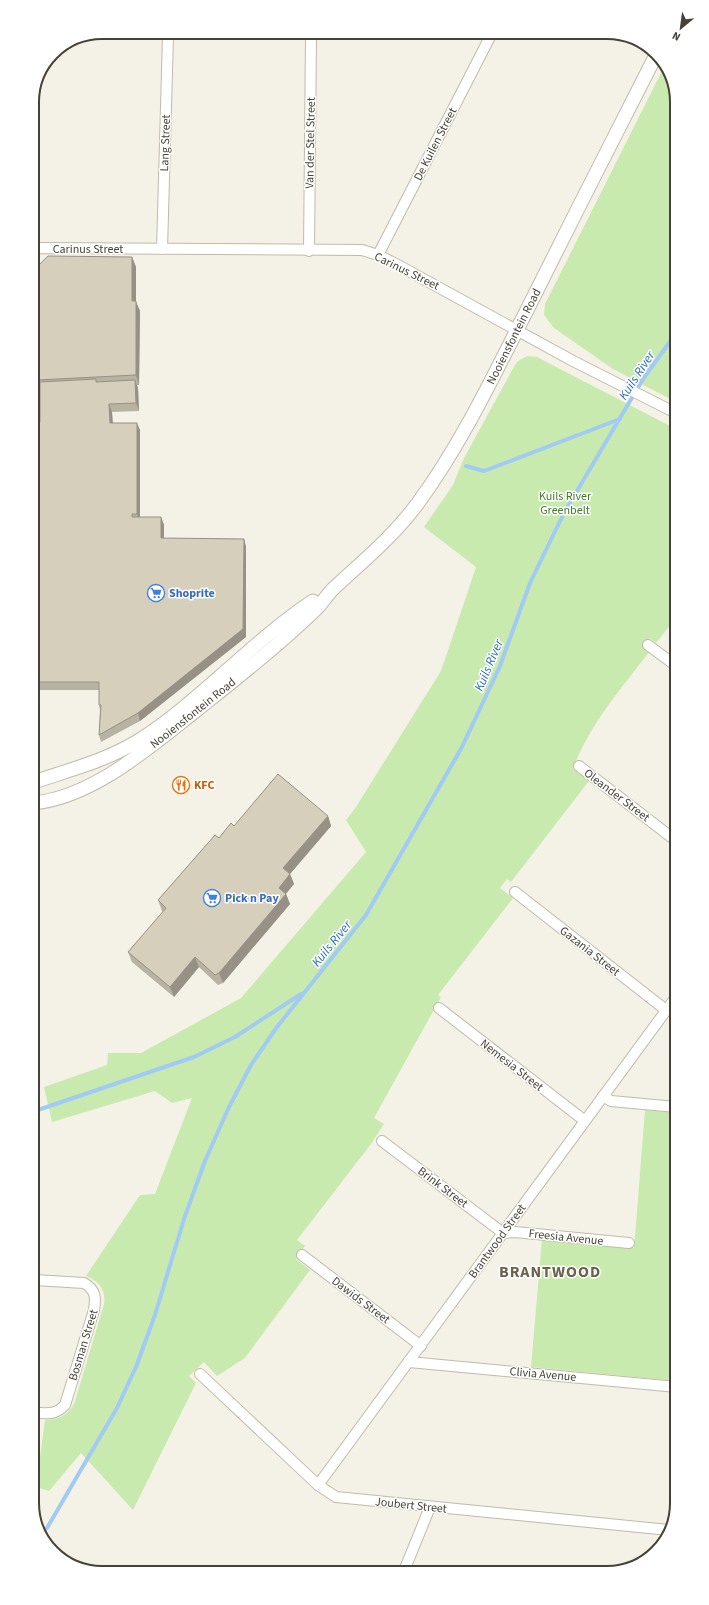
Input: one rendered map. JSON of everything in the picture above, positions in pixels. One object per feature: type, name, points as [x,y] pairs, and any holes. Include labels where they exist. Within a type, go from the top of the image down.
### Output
[{"type":"street","name":"Lang Street","points":[[162,249],[168,39]]},
{"type":"street","name":"Van der Stel Street","points":[[309,251],[311,39]]},
{"type":"street","name":"De Kuilen Street","points":[[378,255],[489,39]]},
{"type":"street","name":"Nooiensfontein Road","points":[[39,780],[93,763],[137,741],[184,708],[267,636],[300,611],[332,590],[378,550],[418,503],[468,423],[518,329],[654,60]]},
{"type":"street","name":"Carinus Street","points":[[39,248],[309,251],[362,250],[378,255],[609,379],[670,410]]},
{"type":"street","name":"Nooiensfontein Road","points":[[39,802],[57,798],[102,779],[156,742],[277,643],[318,607],[332,590]]},
{"type":"street","points":[[648,645],[670,662]]},
{"type":"street","name":"Oleander Street","points":[[579,766],[670,836]]},
{"type":"street","name":"Gazania Street","points":[[515,892],[666,1010]]},
{"type":"street","name":"Brantwood Street","points":[[318,1485],[670,1005]]},
{"type":"street","name":"Nemesia Street","points":[[439,1008],[585,1121]]},
{"type":"street","points":[[603,1096],[611,1101],[670,1106]]},
{"type":"street","name":"Brink Street","points":[[382,1141],[503,1233]]},
{"type":"street","name":"Freesia Avenue","points":[[503,1233],[515,1232],[629,1243]]},
{"type":"street","name":"Dawids Street","points":[[302,1255],[421,1346]]},
{"type":"street","name":"Bosman Street","points":[[39,1280],[77,1281],[91,1286],[95,1294],[94,1310],[65,1405],[59,1412],[52,1414],[39,1413]]},
{"type":"street","name":"Clivia Avenue","points":[[409,1362],[670,1386]]},
{"type":"street","name":"Joubert Street","points":[[200,1374],[318,1485],[336,1497],[664,1529]]},
{"type":"street","points":[[406,1566],[430,1506]]},
{"type":"green space","points":[[662,72],[667,82],[670,102],[670,399],[613,369],[554,328],[544,315],[545,304]]},
{"type":"green space","name":"Kuils River Greenbelt","points":[[527,356],[537,357],[670,426],[670,625],[656,643],[650,638],[643,648],[649,652],[606,708],[588,737],[573,769],[589,781],[511,882],[507,879],[500,888],[513,898],[438,995],[441,997],[374,1118],[384,1124],[371,1144],[297,1240],[305,1246],[296,1259],[310,1270],[245,1358],[217,1376],[204,1362],[189,1376],[196,1383],[133,1510],[81,1453],[49,1491],[39,1488],[39,1465],[45,1420],[62,1416],[74,1404],[104,1304],[103,1290],[98,1283],[86,1276],[140,1195],[155,1194],[192,1098],[172,1103],[155,1091],[52,1122],[44,1087],[107,1065],[108,1053],[141,1053],[241,998],[366,852],[346,820],[356,807],[441,671],[476,567],[424,527],[453,485],[464,458],[518,361]]},
{"type":"green space","points":[[645,1110],[670,1112],[670,1380],[531,1367],[542,1239],[634,1248]]},
{"type":"building","points":[[48,256],[132,257],[132,301],[136,301],[136,375],[39,380],[39,265]]},
{"type":"building","points":[[96,379],[96,382],[135,380],[136,403],[109,404],[110,423],[137,423],[137,514],[132,514],[132,517],[161,517],[161,538],[244,539],[243,629],[138,713],[99,735],[101,705],[99,705],[99,682],[39,682],[40,382]]},
{"type":"building","points":[[278,774],[328,816],[283,868],[290,874],[279,888],[286,894],[219,973],[215,975],[195,957],[170,987],[128,952],[166,908],[158,900],[215,835],[219,838],[231,823],[234,826]]},
{"type":"waterway","name":"Kuils River","points":[[45,1530],[117,1408],[136,1367],[155,1315],[184,1219],[205,1161],[229,1107],[251,1065],[277,1027],[366,915],[462,747],[500,666],[530,583],[564,513],[643,379],[670,342]]},
{"type":"waterway","points":[[466,466],[484,471],[620,419]]},
{"type":"waterway","points":[[39,1110],[194,1057],[235,1037],[301,994]]},
{"type":"place","name":"Shoprite","points":[[156,593]]},
{"type":"place","name":"KFC","points":[[181,785]]},
{"type":"place","name":"Pick n Pay","points":[[212,898]]},
{"type":"district","name":"BRANTWOOD","points":[[550,1271]]}]
